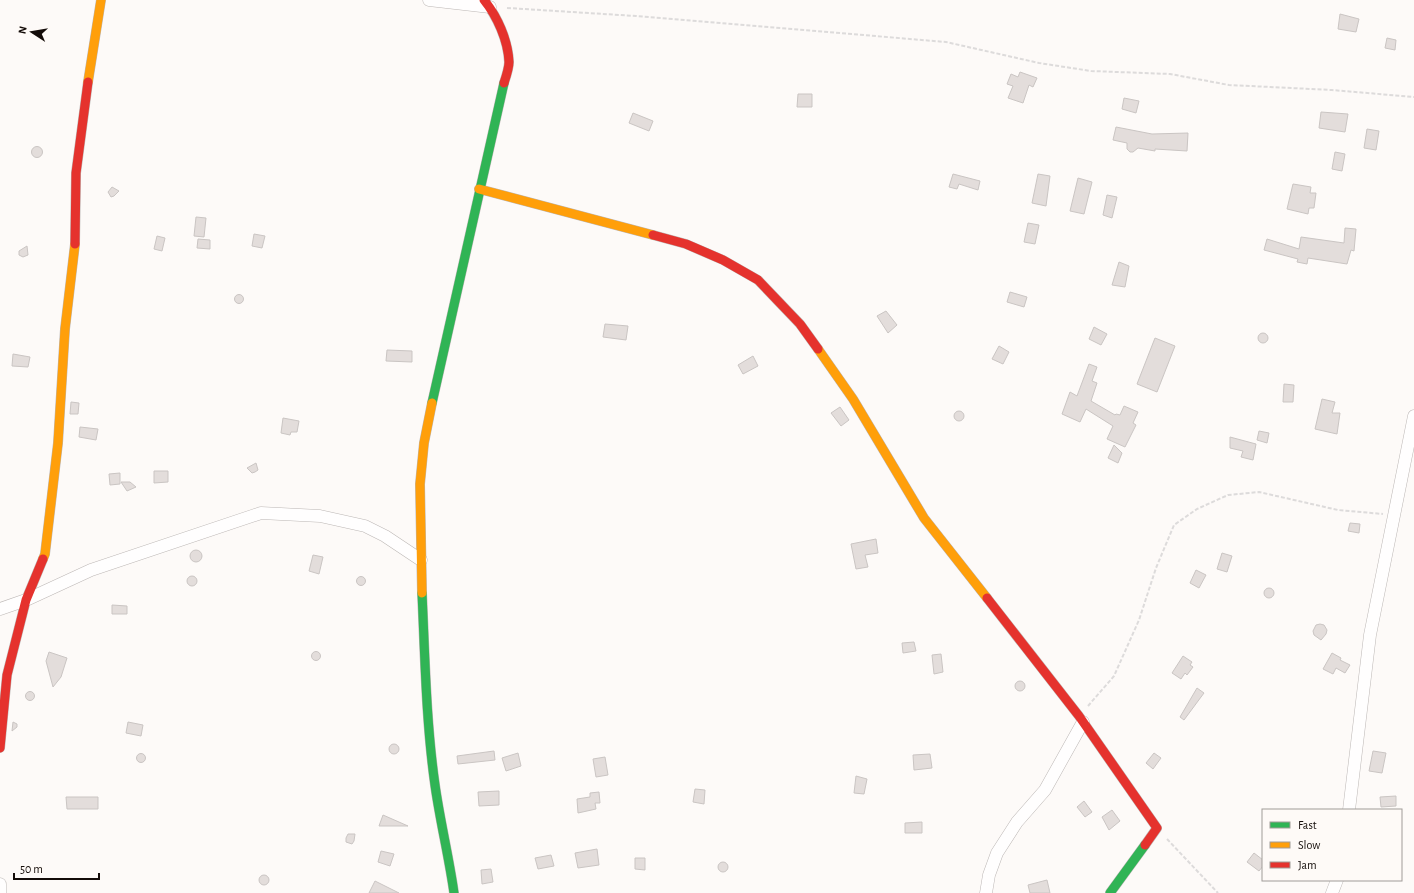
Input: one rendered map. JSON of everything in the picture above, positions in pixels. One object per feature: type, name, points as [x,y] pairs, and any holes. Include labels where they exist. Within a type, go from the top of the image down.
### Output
[{"type":"street","points":[[0,748],[7,675],[26,600],[45,554],[51,510],[58,443],[65,329],[75,243],[76,173],[93,41],[101,0]]},
{"type":"street","points":[[429,0],[487,3],[502,29],[509,62],[479,189],[424,442],[420,484],[421,560],[429,717],[434,778],[450,862],[454,893]]},
{"type":"street","points":[[479,189],[587,216],[686,244],[723,260],[758,280],[800,324],[853,399],[924,518],[1081,719],[1157,828],[1110,893]]},
{"type":"street","points":[[1349,809],[1370,635],[1414,416]]},
{"type":"street","points":[[0,609],[26,600],[91,570],[261,513],[320,516],[365,526],[385,536],[421,560]]},
{"type":"street","points":[[986,893],[989,875],[997,853],[1017,822],[1045,790],[1081,719]]},
{"type":"street","points":[[1332,893],[1337,881]]},
{"type":"street","points":[[0,884],[0,893]]},
{"type":"path","points":[[487,3],[946,42],[1039,63],[1091,71],[1170,74],[1229,85],[1332,90],[1414,98]]},
{"type":"path","points":[[1081,719],[1114,676],[1139,620],[1156,568],[1174,525],[1196,509],[1228,495],[1258,492],[1338,510],[1393,515]]},
{"type":"path","points":[[1157,828],[1218,893]]},
{"type":"building","points":[[1340,14],[1359,19],[1356,32],[1338,29]]},
{"type":"building","points":[[1387,38],[1396,40],[1395,50],[1385,48]]},
{"type":"building","points":[[1020,72],[1037,78],[1033,87],[1029,85],[1023,103],[1008,98],[1013,86],[1007,84],[1011,74],[1018,77]]},
{"type":"building","points":[[798,94],[812,94],[812,107],[797,107]]},
{"type":"building","points":[[1124,98],[1139,101],[1136,113],[1122,109]]},
{"type":"building","points":[[1321,112],[1348,114],[1345,132],[1319,128]]},
{"type":"building","points":[[633,113],[653,121],[649,131],[629,123]]},
{"type":"building","points":[[1116,127],[1152,134],[1188,133],[1187,151],[1155,149],[1155,151],[1138,148],[1133,152],[1130,152],[1127,149],[1127,143],[1113,140]]},
{"type":"building","points":[[1367,129],[1379,131],[1376,150],[1364,148]]},
{"type":"building","points":[[37,146],[41,148],[43,152],[41,156],[37,158],[33,156],[31,152],[33,148]]},
{"type":"building","points":[[1335,152],[1345,154],[1342,171],[1332,169]]},
{"type":"building","points":[[953,174],[980,181],[978,190],[959,184],[957,189],[949,187]]},
{"type":"building","points":[[1038,174],[1050,176],[1046,206],[1032,203]]},
{"type":"building","points":[[1078,178],[1092,182],[1084,214],[1070,211]]},
{"type":"building","points":[[1293,184],[1311,187],[1310,193],[1316,193],[1314,208],[1309,208],[1308,214],[1287,209]]},
{"type":"building","points":[[112,187],[119,191],[111,197],[108,192]]},
{"type":"building","points":[[1107,195],[1117,197],[1112,218],[1103,215]]},
{"type":"building","points":[[196,217],[206,218],[204,237],[194,236]]},
{"type":"building","points":[[1028,223],[1039,225],[1035,244],[1024,242]]},
{"type":"building","points":[[1345,228],[1356,229],[1354,251],[1351,250],[1347,264],[1308,258],[1307,264],[1297,262],[1298,259],[1264,250],[1267,239],[1299,249],[1301,237],[1344,243]]},
{"type":"building","points":[[254,234],[265,236],[262,248],[252,246]]},
{"type":"building","points":[[157,236],[165,238],[162,251],[154,249]]},
{"type":"building","points":[[198,239],[210,240],[210,249],[197,248]]},
{"type":"building","points":[[27,246],[28,255],[23,257],[19,255],[19,251]]},
{"type":"building","points":[[1119,262],[1129,266],[1125,287],[1112,285]]},
{"type":"building","points":[[1010,292],[1027,297],[1024,307],[1007,302]]},
{"type":"building","points":[[239,294],[244,299],[239,304],[234,299]]},
{"type":"building","points":[[886,311],[897,325],[888,333],[877,316]]},
{"type":"building","points":[[605,324],[628,326],[626,340],[603,337]]},
{"type":"building","points":[[1094,327],[1107,334],[1101,345],[1089,339]]},
{"type":"building","points":[[1261,333],[1265,333],[1267,334],[1267,342],[1261,343],[1258,340],[1258,336]]},
{"type":"building","points":[[1155,338],[1175,346],[1157,392],[1137,384]]},
{"type":"building","points":[[999,346],[1009,352],[1003,364],[992,359]]},
{"type":"building","points":[[387,350],[412,351],[412,362],[386,361]]},
{"type":"building","points":[[13,354],[30,357],[28,367],[12,366]]},
{"type":"building","points":[[753,356],[758,366],[743,374],[738,365]]},
{"type":"building","points":[[1089,364],[1097,367],[1092,381],[1097,383],[1091,401],[1115,415],[1120,415],[1124,406],[1138,412],[1133,423],[1136,425],[1125,447],[1107,439],[1113,426],[1086,409],[1080,422],[1062,414],[1070,392],[1077,396]]},
{"type":"building","points":[[1284,384],[1294,385],[1293,402],[1283,402]]},
{"type":"building","points":[[1322,399],[1335,402],[1332,413],[1340,413],[1337,434],[1315,429]]},
{"type":"building","points":[[71,402],[79,403],[78,414],[70,414]]},
{"type":"building","points":[[840,407],[849,420],[841,426],[831,413]]},
{"type":"building","points":[[957,411],[961,411],[963,412],[963,420],[957,421],[954,418],[954,414]]},
{"type":"building","points":[[283,418],[299,421],[297,432],[291,432],[290,435],[281,433]]},
{"type":"building","points":[[80,427],[98,429],[96,440],[79,437]]},
{"type":"building","points":[[1259,431],[1269,433],[1267,443],[1257,440]]},
{"type":"building","points":[[1230,437],[1256,444],[1253,460],[1241,457],[1243,451],[1230,448]]},
{"type":"building","points":[[1114,445],[1122,453],[1118,463],[1108,458]]},
{"type":"building","points":[[256,463],[258,470],[252,473],[247,468]]},
{"type":"building","points":[[154,471],[168,471],[168,482],[154,483]]},
{"type":"building","points":[[120,473],[120,484],[110,485],[109,474]]},
{"type":"building","points":[[121,482],[130,482],[136,487],[127,491]]},
{"type":"building","points":[[1350,523],[1360,524],[1359,533],[1348,531]]},
{"type":"building","points":[[876,539],[878,553],[865,555],[868,567],[856,569],[851,544]]},
{"type":"building","points":[[194,550],[198,550],[202,556],[198,562],[194,562],[190,558],[190,554]]},
{"type":"building","points":[[1222,553],[1232,556],[1227,572],[1217,569]]},
{"type":"building","points":[[313,555],[323,557],[319,574],[309,571]]},
{"type":"building","points":[[1196,570],[1206,575],[1199,588],[1190,583]]},
{"type":"building","points":[[192,576],[197,581],[192,586],[187,581]]},
{"type":"building","points":[[361,576],[366,581],[361,586],[356,581]]},
{"type":"building","points":[[1269,588],[1274,593],[1269,598],[1264,593]]},
{"type":"building","points":[[112,605],[127,606],[127,614],[112,614]]},
{"type":"building","points":[[1316,625],[1324,625],[1327,630],[1326,634],[1321,640],[1314,635],[1313,631]]},
{"type":"building","points":[[914,642],[916,651],[903,653],[902,643]]},
{"type":"building","points":[[316,651],[321,656],[316,661],[311,656]]},
{"type":"building","points":[[49,652],[67,658],[61,677],[53,687],[46,661]]},
{"type":"building","points":[[1332,653],[1341,658],[1340,660],[1350,665],[1345,673],[1336,668],[1333,674],[1323,669]]},
{"type":"building","points":[[941,654],[943,672],[934,674],[932,655]]},
{"type":"building","points":[[1183,656],[1192,662],[1190,665],[1193,667],[1187,675],[1185,673],[1181,679],[1172,673]]},
{"type":"building","points":[[1018,681],[1022,681],[1025,686],[1022,691],[1018,691],[1015,688],[1015,684]]},
{"type":"building","points":[[1197,688],[1204,693],[1184,720],[1180,717]]},
{"type":"building","points":[[30,691],[35,696],[30,701],[25,696]]},
{"type":"building","points":[[13,722],[17,724],[17,727],[12,731]]},
{"type":"building","points":[[128,722],[143,725],[141,736],[126,733]]},
{"type":"building","points":[[392,744],[396,744],[398,745],[398,753],[392,754],[389,751],[389,747]]},
{"type":"building","points":[[494,751],[495,760],[458,764],[457,756]]},
{"type":"building","points":[[1373,751],[1386,753],[1382,773],[1369,771]]},
{"type":"building","points":[[141,753],[146,758],[141,763],[136,758]]},
{"type":"building","points":[[518,753],[521,766],[506,771],[502,758]]},
{"type":"building","points":[[1154,753],[1161,758],[1153,769],[1146,763]]},
{"type":"building","points":[[930,754],[932,768],[914,770],[913,755]]},
{"type":"building","points":[[605,757],[608,775],[596,777],[593,759]]},
{"type":"building","points":[[856,776],[867,779],[864,794],[854,793]]},
{"type":"building","points":[[695,789],[705,790],[704,804],[693,802]]},
{"type":"building","points":[[499,791],[499,805],[479,806],[478,792]]},
{"type":"building","points":[[599,792],[600,803],[595,803],[596,809],[578,813],[577,799],[590,797],[590,793]]},
{"type":"building","points":[[1396,796],[1396,806],[1381,807],[1380,797]]},
{"type":"building","points":[[66,797],[98,797],[98,809],[67,809]]},
{"type":"building","points":[[1084,801],[1092,812],[1085,817],[1077,807]]},
{"type":"building","points":[[1112,810],[1120,821],[1109,830],[1102,817]]},
{"type":"building","points":[[383,815],[408,826],[379,826]]},
{"type":"building","points":[[922,822],[922,833],[905,833],[905,823]]},
{"type":"building","points":[[348,834],[355,834],[352,844],[346,842]]},
{"type":"building","points":[[597,849],[599,865],[578,868],[575,853]]},
{"type":"building","points":[[381,851],[394,854],[390,866],[378,862]]},
{"type":"building","points":[[1254,853],[1262,859],[1262,867],[1259,871],[1247,862]]},
{"type":"building","points":[[551,855],[554,866],[538,869],[535,858]]},
{"type":"building","points":[[635,858],[645,858],[645,870],[635,869]]},
{"type":"building","points":[[723,862],[728,867],[723,872],[718,867]]},
{"type":"building","points":[[491,869],[493,882],[482,884],[481,870]]},
{"type":"building","points":[[264,875],[269,880],[264,885],[259,880]]},
{"type":"building","points":[[1047,880],[1050,893],[1030,893],[1028,885]]},
{"type":"building","points":[[375,881],[399,893],[369,893]]},
{"type":"traffic: fast","points":[[432,403],[504,83]]},
{"type":"traffic: fast","points":[[422,593],[426,689],[432,761],[454,893]]},
{"type":"traffic: fast","points":[[1110,893],[1145,845]]},
{"type":"traffic: slow","points":[[88,82],[101,0]]},
{"type":"traffic: slow","points":[[479,189],[653,235]]},
{"type":"traffic: slow","points":[[43,559],[45,554],[58,443],[65,329],[75,244]]},
{"type":"traffic: slow","points":[[818,349],[853,399],[924,518],[987,598]]},
{"type":"traffic: slow","points":[[422,593],[420,484],[424,443],[432,403]]},
{"type":"traffic: jam","points":[[484,0],[501,29],[506,45],[509,64],[504,83]]},
{"type":"traffic: jam","points":[[75,244],[76,173],[88,82]]},
{"type":"traffic: jam","points":[[653,235],[686,244],[723,260],[758,280],[800,324],[818,349]]},
{"type":"traffic: jam","points":[[0,748],[7,675],[26,600],[43,559]]},
{"type":"traffic: jam","points":[[987,598],[1079,716],[1157,828],[1145,845]]}]
